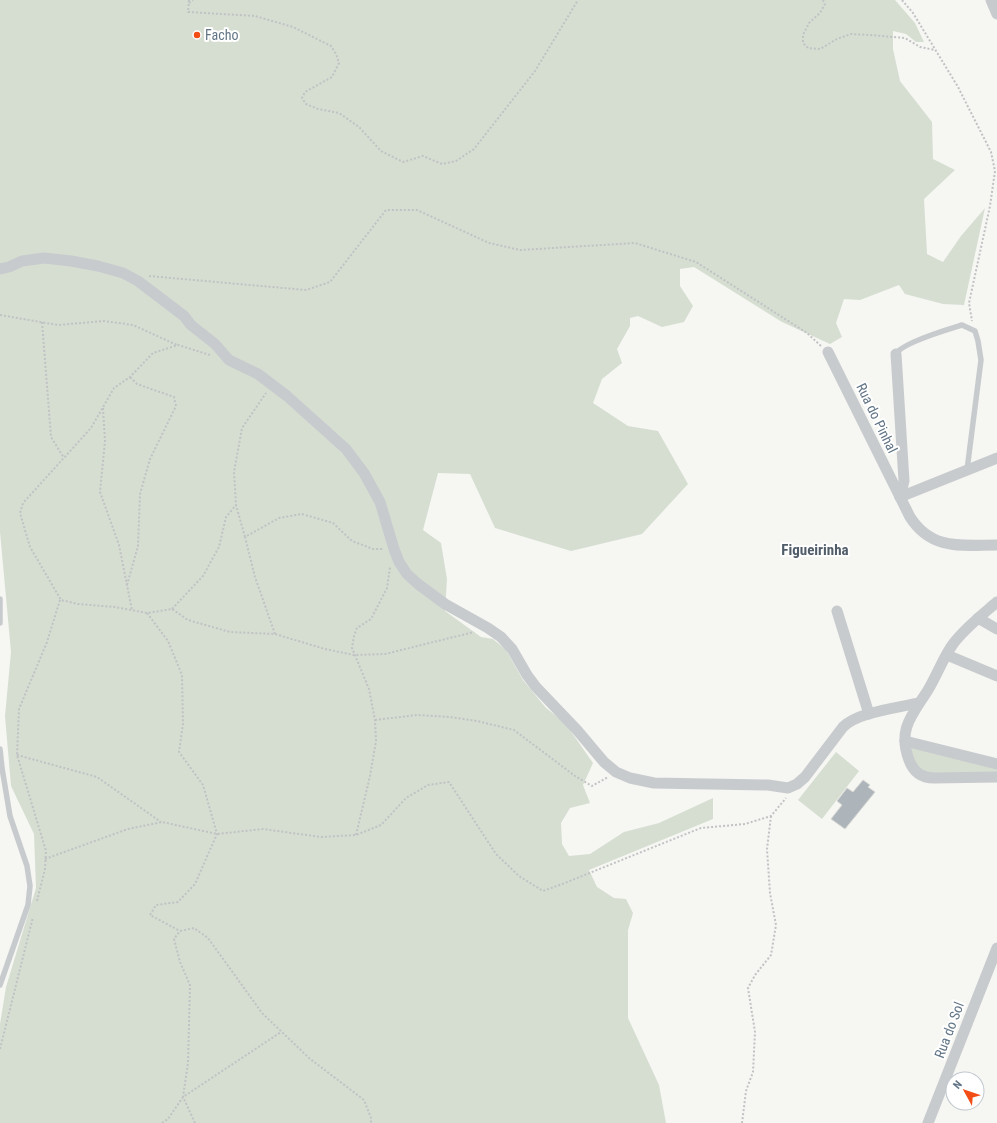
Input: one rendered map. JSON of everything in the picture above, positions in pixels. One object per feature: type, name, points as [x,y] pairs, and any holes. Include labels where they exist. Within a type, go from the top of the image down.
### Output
[{"type":"street","points":[[992,0],[997,14]]},
{"type":"street","points":[[0,269],[22,261],[44,258],[78,263],[123,273],[138,281],[184,316],[191,325],[215,344],[229,360],[258,374],[287,396],[327,430],[346,449],[360,467],[380,502],[395,552],[407,574],[426,591],[459,613],[488,628],[507,642],[536,687],[577,730],[604,762],[616,772],[630,778],[654,783],[768,785],[788,788],[792,787],[805,777],[846,723],[855,718],[869,714],[918,703]]},
{"type":"street","name":"Rua do Pinhal","points":[[828,352],[915,526],[922,533],[944,544],[997,545]]},
{"type":"street","points":[[896,354],[904,481],[900,497]]},
{"type":"street","points":[[900,497],[997,458]]},
{"type":"street","points":[[997,602],[978,618],[958,639],[947,655],[918,703],[908,723],[905,741],[906,753],[912,767],[925,777],[997,776]]},
{"type":"street","points":[[837,611],[869,714]]},
{"type":"street","points":[[978,618],[997,629]]},
{"type":"street","points":[[947,655],[997,676]]},
{"type":"street","points":[[905,741],[997,764]]},
{"type":"street","name":"Rua do Sol","points":[[928,1123],[997,948]]},
{"type":"lane","points":[[896,354],[899,350],[906,346],[962,325],[975,331],[981,360],[967,470]]},
{"type":"lane","points":[[0,599],[0,623]]},
{"type":"lane","points":[[0,749],[10,816],[28,866],[30,886],[28,905],[0,985]]},
{"type":"path","points":[[189,0],[188,12],[255,16],[293,27],[331,46],[340,63],[332,77],[305,92],[302,98],[306,104],[318,109],[339,113],[359,127],[382,151],[403,162],[423,156],[442,164],[456,161],[474,148],[535,71],[578,0]]},
{"type":"path","points":[[189,3],[193,0]]},
{"type":"path","points":[[823,0],[825,4],[820,13],[809,23],[803,35],[803,43],[808,48],[820,49],[837,39],[851,34],[905,38],[920,47],[936,50]]},
{"type":"path","points":[[902,0],[913,13],[958,86],[991,152],[995,171],[990,206],[969,302],[970,315],[975,331]]},
{"type":"path","points":[[147,276],[306,290],[330,282],[386,210],[417,210],[489,243],[520,250],[635,243],[666,254],[696,262],[807,333],[828,352]]},
{"type":"path","points":[[0,315],[58,324],[104,321],[133,325],[178,345],[229,360]]},
{"type":"path","points":[[42,322],[51,437],[64,458]]},
{"type":"path","points":[[178,345],[153,352],[130,378],[114,388],[91,428],[23,503],[20,513],[30,547],[61,600],[78,604],[115,607],[147,613],[172,609],[203,576],[219,547],[226,517],[236,505]]},
{"type":"path","points":[[127,586],[138,546],[140,494],[150,459],[176,406],[174,397],[137,384],[130,378]]},
{"type":"path","points":[[272,384],[242,428],[234,472],[236,505],[255,578],[275,634]]},
{"type":"path","points":[[102,407],[105,440],[100,492],[119,545],[132,610]]},
{"type":"path","points":[[245,537],[280,518],[302,514],[333,522],[352,541],[373,549],[395,552],[390,565],[387,588],[371,619],[357,628],[352,648],[369,689],[375,720],[376,741],[370,776],[356,835]]},
{"type":"path","points":[[36,907],[45,869],[46,851],[17,755],[19,709],[47,642],[61,600]]},
{"type":"path","points":[[172,609],[188,620],[230,632],[275,634],[325,649],[354,655],[385,654],[488,628]]},
{"type":"path","points":[[147,613],[168,641],[182,675],[183,724],[179,752],[203,785],[217,834],[195,884],[178,902],[156,904],[150,915],[180,931],[194,928],[208,938],[262,1013],[308,1058],[364,1100],[371,1118],[371,1123]]},
{"type":"path","points":[[375,720],[417,715],[450,717],[477,721],[514,730],[575,776],[592,786],[616,772]]},
{"type":"path","points":[[17,755],[97,777],[162,822],[217,834],[263,828],[321,837],[356,835],[381,824],[406,798],[428,785],[449,782],[496,854],[519,876],[543,891],[701,828],[744,824],[771,816]]},
{"type":"path","points":[[742,1123],[746,1091],[753,1072],[755,1032],[748,988],[771,955],[776,925],[770,893],[767,849],[771,816],[786,798],[792,787]]},
{"type":"path","points":[[46,859],[128,829],[162,822]]},
{"type":"path","points":[[0,1049],[34,914]]},
{"type":"path","points":[[180,931],[174,939],[180,962],[190,985],[188,1063],[183,1097],[195,1123]]},
{"type":"path","points":[[162,1123],[168,1119],[183,1097],[281,1032]]},
{"type":"shaded area","points":[[0,0],[895,0],[915,23],[924,42],[916,42],[906,34],[893,31],[893,49],[900,81],[932,122],[933,159],[955,170],[924,199],[927,254],[943,262],[961,236],[985,208],[964,305],[943,304],[905,294],[899,285],[860,300],[844,299],[836,323],[842,337],[830,344],[782,322],[694,267],[680,269],[680,286],[693,306],[684,322],[662,327],[638,316],[630,318],[630,326],[617,349],[622,363],[602,379],[593,403],[628,426],[658,431],[688,484],[642,534],[571,551],[495,528],[470,474],[438,473],[423,530],[441,543],[447,579],[445,611],[481,637],[493,639],[506,650],[523,680],[546,708],[565,723],[593,763],[583,785],[590,803],[570,808],[561,823],[562,844],[569,856],[590,854],[624,832],[659,823],[713,798],[713,819],[589,870],[597,887],[614,898],[626,899],[633,913],[628,930],[628,1018],[659,1085],[666,1123],[0,1123],[0,1024],[6,987],[36,888],[34,834],[11,786],[5,716],[11,652],[0,532]]},
{"type":"shaded area","points":[[905,741],[997,766],[997,777],[920,775]]},
{"type":"shaded area","points":[[836,752],[859,771],[822,819],[798,800]]},
{"type":"building","points":[[863,780],[870,785],[868,787],[875,792],[845,829],[831,819],[842,805],[837,801],[847,788],[853,792]]},
{"type":"place","name":"Facho","points":[[197,35]]},
{"type":"district","name":"Figueirinha","points":[[815,550]]}]
